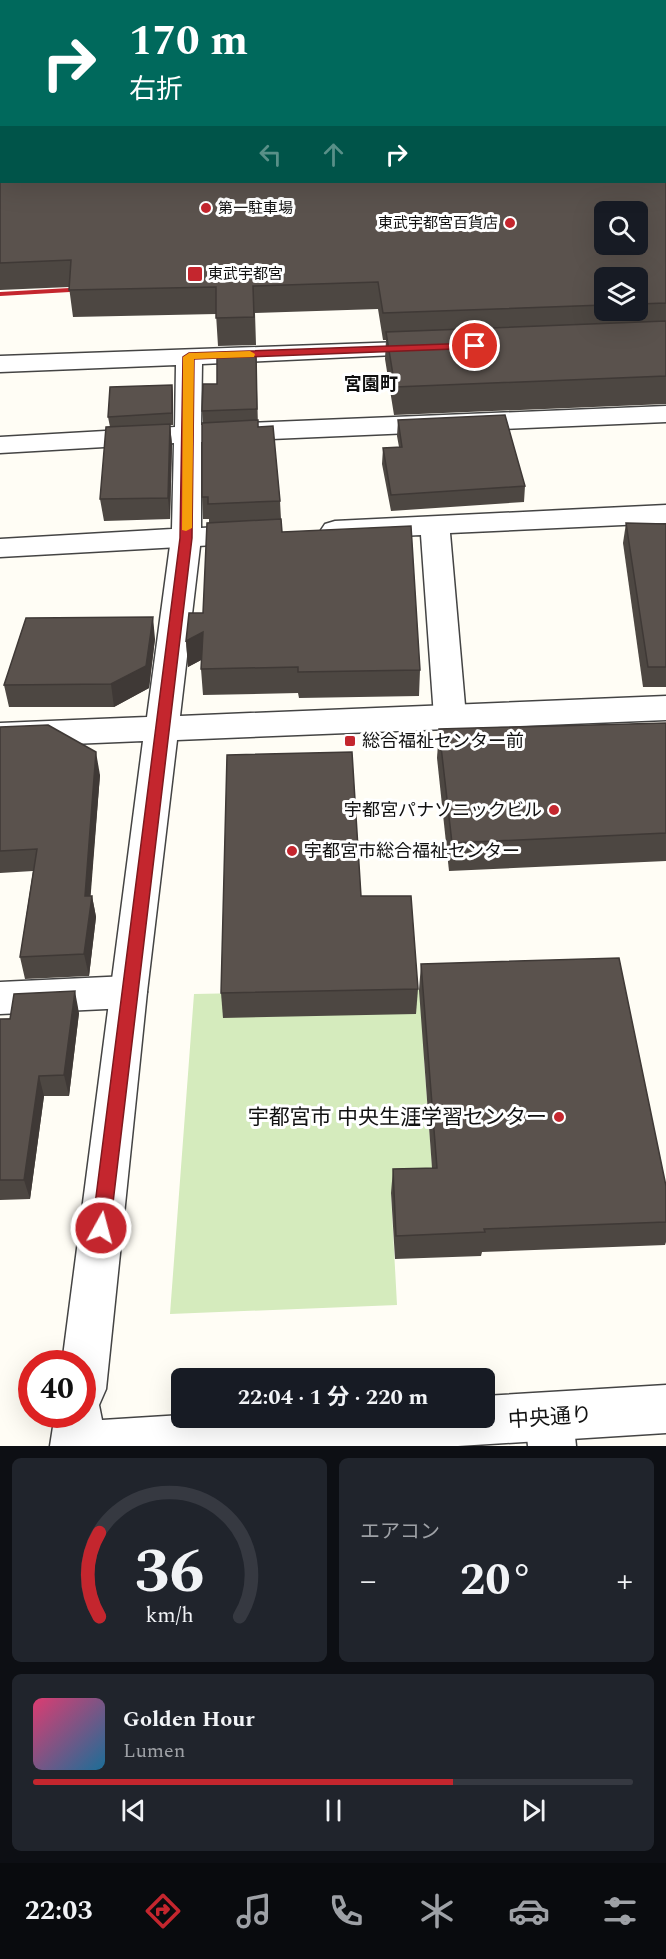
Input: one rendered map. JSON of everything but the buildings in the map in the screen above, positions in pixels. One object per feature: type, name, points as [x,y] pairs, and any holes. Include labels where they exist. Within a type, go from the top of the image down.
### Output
[{"type":"street","points":[[0,364],[451,347]]},
{"type":"street","points":[[87,1350],[128,992],[186,538],[189,357]]},
{"type":"street","points":[[0,445],[189,434],[666,414]]},
{"type":"street","points":[[0,548],[666,513]]},
{"type":"street","points":[[435,524],[450,717]]},
{"type":"street","points":[[0,735],[666,708]]},
{"type":"street","points":[[0,998],[128,992]]},
{"type":"street","name":"中央通り","points":[[75,1446],[551,1431],[666,1409]]},
{"type":"street","points":[[75,1446],[77,1428]]},
{"type":"green space","points":[[454,989],[424,1060],[434,1192],[391,1194],[397,1305],[170,1314],[194,994]]},
{"type":"railway","points":[[0,294],[87,289]]},
{"type":"slow traffic","points":[[186,528],[189,357],[250,354]]},
{"type":"place","name":"第一駐車場","points":[[206,208]]},
{"type":"place","name":"東武宇都宮百貨店","points":[[510,223]]},
{"type":"place","name":"東武宇都宮","points":[[195,274]]},
{"type":"place","name":"総合福祉センター前","points":[[350,741]]},
{"type":"place","name":"宇都宮パナソニックビル","points":[[554,810]]},
{"type":"place","name":"宇都宮市総合福祉センター","points":[[292,851]]},
{"type":"place","name":"宇都宮市 中央生涯学習センター","points":[[559,1117]]},
{"type":"district","name":"宮園町","points":[[371,384]]},
{"type":"route","points":[[101,1228],[128,992],[186,538],[189,357],[475,346]]}]
